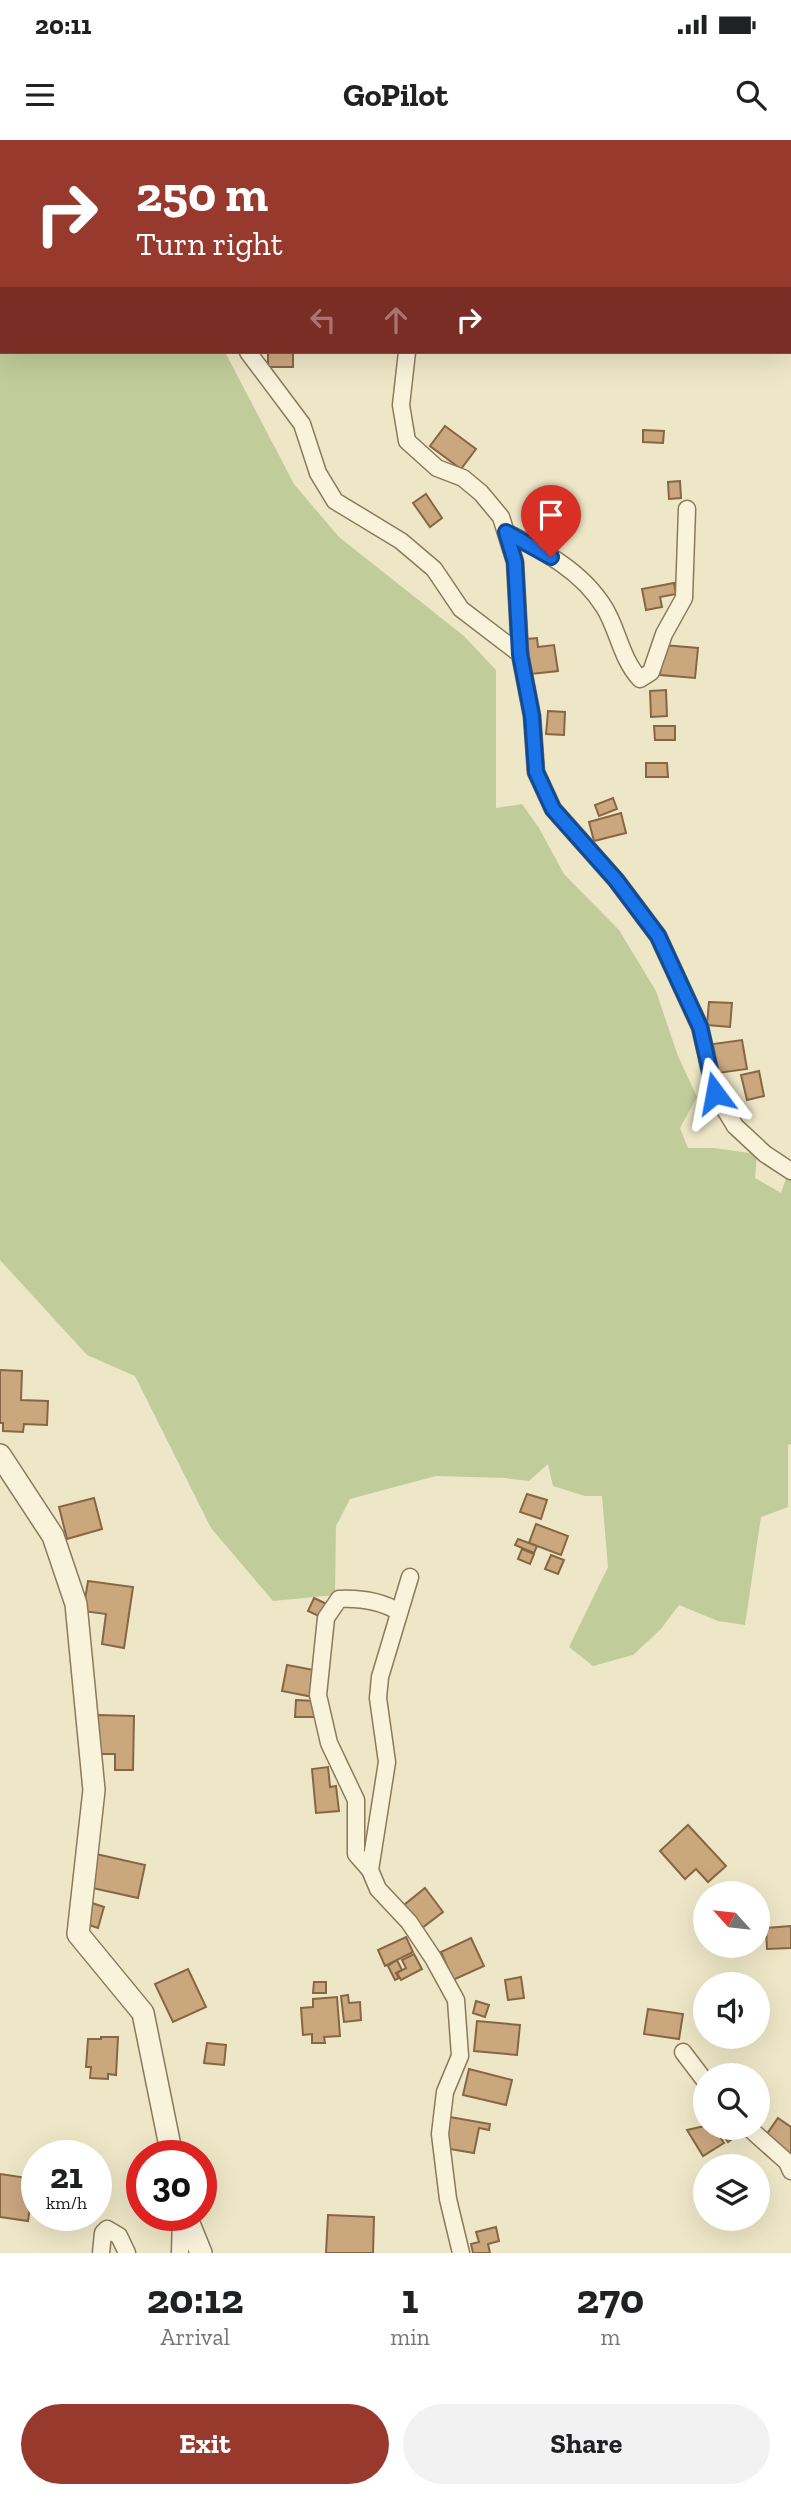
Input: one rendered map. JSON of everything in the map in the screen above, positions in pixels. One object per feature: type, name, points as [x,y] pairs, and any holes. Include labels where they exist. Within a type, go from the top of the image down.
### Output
[{"type":"street","points":[[250,354],[302,424],[318,473],[335,501],[401,541],[434,569],[461,609],[520,654]]},
{"type":"street","points":[[407,354],[401,405],[407,441],[437,468],[463,478],[481,493],[501,517],[506,532],[515,562],[520,654],[532,716],[536,772],[553,809],[616,880],[658,936],[700,1027],[715,1093],[735,1126],[765,1154],[791,1171]]},
{"type":"street","points":[[506,532],[572,569],[604,607],[623,652],[640,680],[651,672],[664,634],[684,598],[687,509]]},
{"type":"street","points":[[0,1455],[53,1536],[76,1604],[94,1790],[78,1934],[143,2013],[169,2140]]},
{"type":"street","points":[[370,1870],[387,1762],[377,1698],[380,1677],[410,1577]]},
{"type":"street","points":[[399,1612],[387,1605],[354,1598],[339,1599],[326,1618],[318,1695],[329,1743],[356,1800],[356,1854],[370,1870],[378,1889],[409,1922],[456,2000],[460,2056],[445,2092],[440,2134],[448,2199],[461,2253]]},
{"type":"street","points":[[683,2052],[693,2065]]},
{"type":"street","points":[[762,2140],[787,2162],[791,2171]]},
{"type":"street","points":[[100,2253],[103,2233],[107,2229],[119,2236],[127,2253]]},
{"type":"street","points":[[180,2253],[182,2231]]},
{"type":"street","points":[[191,2231],[201,2253]]},
{"type":"green space","points":[[0,354],[226,354],[294,484],[339,537],[464,636],[496,670],[496,808],[522,804],[539,828],[564,874],[619,930],[656,991],[678,1056],[697,1097],[680,1128],[688,1148],[714,1148],[757,1154],[755,1178],[781,1193],[791,1164],[791,1444],[788,1445],[788,1507],[761,1517],[745,1625],[718,1621],[679,1605],[661,1629],[633,1655],[593,1666],[569,1647],[608,1567],[602,1496],[585,1496],[553,1486],[548,1464],[529,1481],[436,1476],[350,1499],[336,1526],[335,1595],[273,1601],[211,1528],[135,1376],[87,1355],[0,1260]]},
{"type":"building","points":[[268,354],[293,354],[293,367],[268,367]]},
{"type":"building","points":[[445,426],[476,449],[461,469],[430,446]]},
{"type":"building","points":[[643,430],[664,431],[663,443],[643,442]]},
{"type":"building","points":[[680,481],[681,498],[669,499],[668,482]]},
{"type":"building","points":[[426,494],[442,518],[430,527],[413,503]]},
{"type":"building","points":[[674,583],[676,594],[660,597],[662,607],[646,610],[642,589]]},
{"type":"building","points":[[537,638],[538,647],[554,645],[558,671],[531,674],[527,639]]},
{"type":"building","points":[[663,645],[698,648],[695,678],[660,675]]},
{"type":"building","points":[[666,690],[667,716],[651,717],[650,691]]},
{"type":"building","points":[[548,711],[565,712],[564,735],[546,734]]},
{"type":"building","points":[[654,726],[675,726],[675,740],[655,740]]},
{"type":"building","points":[[646,763],[667,763],[668,777],[646,777]]},
{"type":"building","points":[[613,798],[617,809],[599,816],[595,805]]},
{"type":"building","points":[[621,813],[626,833],[594,841],[589,822]]},
{"type":"building","points":[[709,1002],[732,1003],[730,1027],[707,1025]]},
{"type":"building","points":[[742,1040],[747,1069],[718,1073],[713,1044]]},
{"type":"building","points":[[759,1071],[764,1096],[747,1100],[741,1075]]},
{"type":"building","points":[[0,1370],[22,1371],[21,1400],[48,1401],[47,1425],[24,1424],[23,1432],[3,1431],[3,1423],[0,1423]]},
{"type":"building","points":[[527,1494],[547,1500],[541,1519],[520,1512]]},
{"type":"building","points":[[94,1498],[102,1529],[67,1539],[59,1507]]},
{"type":"building","points":[[536,1524],[568,1536],[561,1555],[529,1543]]},
{"type":"building","points":[[518,1539],[537,1546],[534,1553],[515,1545]]},
{"type":"building","points":[[522,1549],[534,1554],[530,1564],[518,1559]]},
{"type":"building","points":[[551,1555],[564,1560],[558,1574],[545,1569]]},
{"type":"building","points":[[88,1581],[133,1587],[124,1648],[102,1644],[106,1614],[83,1611]]},
{"type":"building","points":[[314,1598],[331,1606],[325,1619],[308,1611]]},
{"type":"building","points":[[287,1665],[319,1671],[313,1697],[282,1691]]},
{"type":"building","points":[[296,1700],[315,1701],[314,1717],[295,1717]]},
{"type":"building","points":[[98,1715],[134,1716],[133,1770],[115,1770],[115,1754],[97,1754]]},
{"type":"building","points":[[328,1767],[330,1787],[336,1786],[339,1811],[316,1813],[312,1769]]},
{"type":"building","points":[[688,1825],[726,1866],[709,1881],[696,1869],[685,1879],[660,1851]]},
{"type":"building","points":[[96,1854],[145,1865],[138,1898],[88,1887]]},
{"type":"building","points":[[425,1888],[443,1912],[422,1928],[404,1905]]},
{"type":"building","points":[[92,1903],[104,1907],[98,1928],[86,1924]]},
{"type":"building","points":[[791,1926],[791,1948],[770,1949],[770,1928]]},
{"type":"building","points":[[406,1937],[413,1952],[385,1966],[378,1950]]},
{"type":"building","points":[[471,1938],[484,1966],[453,1980],[441,1952]]},
{"type":"building","points":[[414,1954],[422,1969],[401,1980],[397,1973],[406,1968],[402,1960]]},
{"type":"building","points":[[397,1960],[402,1970],[396,1973],[399,1978],[395,1980],[388,1966]]},
{"type":"building","points":[[188,1969],[206,2007],[173,2022],[155,1984]]},
{"type":"building","points":[[521,1977],[524,1998],[508,2000],[505,1980]]},
{"type":"building","points":[[314,1982],[326,1982],[326,1993],[313,1993]]},
{"type":"building","points":[[348,1995],[349,2003],[360,2002],[361,2020],[344,2022],[341,1996]]},
{"type":"building","points":[[337,1997],[340,2036],[324,2037],[325,2043],[312,2043],[312,2034],[303,2035],[301,2008],[313,2007],[313,1999]]},
{"type":"building","points":[[476,2001],[489,2005],[485,2017],[473,2013]]},
{"type":"building","points":[[648,2009],[683,2014],[679,2039],[644,2034]]},
{"type":"building","points":[[477,2021],[520,2025],[517,2055],[474,2051]]},
{"type":"building","points":[[118,2037],[116,2075],[108,2074],[108,2079],[90,2078],[91,2067],[86,2067],[88,2039]]},
{"type":"building","points":[[207,2043],[226,2045],[224,2065],[204,2063]]},
{"type":"building","points":[[469,2069],[512,2080],[506,2105],[463,2095]]},
{"type":"building","points":[[450,2117],[490,2124],[489,2130],[479,2128],[474,2153],[444,2148]]},
{"type":"building","points":[[778,2118],[791,2127],[791,2152],[788,2156],[767,2140],[770,2140],[770,2129]]},
{"type":"building","points":[[693,2129],[693,2140],[687,2130]]},
{"type":"building","points":[[693,2140],[722,2140],[724,2143],[706,2154],[702,2154]]},
{"type":"building","points":[[0,2174],[21,2177],[21,2220],[0,2217]]},
{"type":"building","points":[[328,2215],[374,2217],[373,2253],[326,2253]]},
{"type":"building","points":[[496,2227],[499,2241],[488,2244],[490,2253],[473,2253],[471,2244],[479,2242],[476,2232]]},
{"type":"route","points":[[551,557],[506,532],[515,562],[520,654],[532,716],[536,772],[553,809],[616,880],[658,936],[700,1027],[715,1093]]}]
